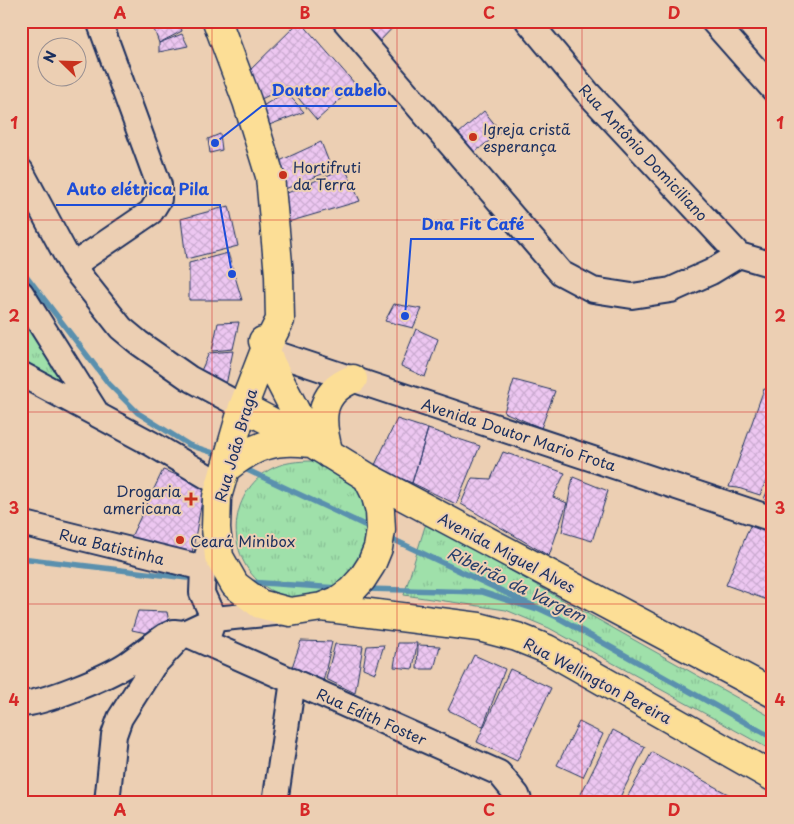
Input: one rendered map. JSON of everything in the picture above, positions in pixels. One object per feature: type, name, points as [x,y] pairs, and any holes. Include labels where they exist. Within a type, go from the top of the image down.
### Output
[{"type":"main road","points":[[201,21],[230,94],[248,155],[258,207],[262,279],[260,331],[271,364],[321,448]]},
{"type":"main road","name":"Rua João Braga","points":[[217,21],[247,101],[270,176],[279,275],[280,320],[243,407],[221,483],[216,528],[218,557],[235,585],[260,604],[290,612],[322,607],[337,600],[357,585],[372,565],[378,548],[381,530],[380,511],[375,493],[366,477]]},
{"type":"main road","points":[[321,448],[324,437],[323,408],[334,390],[344,382],[353,379]]},
{"type":"main road","name":"Avenida Miguel Alves","points":[[243,407],[321,448],[366,477],[773,693]]},
{"type":"main road","points":[[221,483],[240,457],[267,444],[298,441],[321,448]]},
{"type":"main road","name":"Rua Wellington Pereira","points":[[322,607],[479,626],[517,637],[547,649],[773,777]]},
{"type":"street","points":[[72,266],[151,212],[159,199],[159,185],[99,21]]},
{"type":"street","points":[[345,21],[561,273],[593,290],[632,296],[672,290],[711,272],[739,254]]},
{"type":"street","name":"Rua Antônio Domiciliano","points":[[528,21],[587,92],[739,254],[773,265]]},
{"type":"street","points":[[713,21],[773,89]]},
{"type":"street","points":[[21,171],[72,266],[121,328],[189,378],[243,407]]},
{"type":"street","points":[[21,293],[97,413]]},
{"type":"street","name":"Avenida Doutor Mario Frota","points":[[266,350],[773,519]]},
{"type":"street","points":[[21,374],[97,413],[221,483]]},
{"type":"street","name":"Rua Batistinha","points":[[21,524],[203,568]]},
{"type":"street","points":[[212,645],[208,636],[214,619],[202,594],[203,568],[216,528]]},
{"type":"street","points":[[107,803],[114,734],[120,718],[153,666],[184,633],[214,619],[290,612]]},
{"type":"street","points":[[21,704],[72,689],[126,664],[165,636],[174,632],[184,633]]},
{"type":"street","name":"Rua Edith Foster","points":[[184,633],[500,773],[517,794],[520,803]]},
{"type":"street","points":[[275,803],[293,681]]},
{"type":"green space","points":[[21,318],[54,366],[68,392],[21,367]]},
{"type":"green space","points":[[314,461],[336,467],[354,481],[374,521],[350,583],[307,600],[298,600],[274,592],[258,581],[247,567],[239,550],[236,532],[238,515],[244,498],[254,482],[269,470],[280,465]]},
{"type":"green space","points":[[426,523],[773,718],[773,751],[549,628],[506,610],[404,595]]},
{"type":"building","points":[[151,21],[179,21],[182,31],[159,43]]},
{"type":"building","points":[[300,21],[356,85],[317,120],[288,86],[255,102],[244,76]]},
{"type":"building","points":[[354,21],[399,21],[377,44]]},
{"type":"building","points":[[182,34],[188,46],[159,52],[159,43]]},
{"type":"building","points":[[286,92],[304,112],[261,128],[256,110]]},
{"type":"building","name":"Igreja cristã esperança","points":[[484,111],[501,132],[472,154],[457,135]]},
{"type":"building","points":[[220,134],[222,150],[210,153],[208,139]]},
{"type":"building","points":[[321,142],[332,170],[280,191],[271,165]]},
{"type":"building","points":[[345,168],[360,201],[288,222],[283,195]]},
{"type":"building","points":[[229,206],[238,246],[186,259],[181,219]]},
{"type":"building","points":[[228,253],[242,300],[189,300],[189,263]]},
{"type":"building","points":[[394,304],[422,309],[413,328],[385,321]]},
{"type":"building","points":[[239,322],[233,349],[212,351],[218,323]]},
{"type":"building","points":[[416,329],[438,339],[425,377],[401,366]]},
{"type":"building","points":[[233,351],[226,385],[200,373],[209,353]]},
{"type":"building","points":[[514,380],[555,391],[541,428],[504,412]]},
{"type":"building","points":[[764,389],[773,391],[773,463],[760,495],[729,487]]},
{"type":"building","points":[[397,419],[428,429],[412,483],[374,467]]},
{"type":"building","points":[[428,429],[480,446],[456,504],[412,483]]},
{"type":"building","points":[[503,452],[565,473],[553,497],[567,503],[549,556],[461,504],[472,478],[491,479]]},
{"type":"building","points":[[163,470],[205,485],[192,553],[130,539]]},
{"type":"building","points":[[573,477],[608,491],[592,541],[562,532]]},
{"type":"building","points":[[773,478],[773,502],[764,499]]},
{"type":"building","points":[[750,526],[773,535],[773,602],[726,585]]},
{"type":"building","points":[[138,611],[167,612],[170,627],[151,634],[132,630]]},
{"type":"building","points":[[301,641],[332,642],[323,682],[291,670]]},
{"type":"building","points":[[398,643],[417,643],[413,669],[394,667]]},
{"type":"building","points":[[335,644],[363,646],[355,693],[326,679]]},
{"type":"building","points":[[384,645],[375,673],[363,668],[367,646]]},
{"type":"building","points":[[418,645],[440,646],[434,669],[417,669]]},
{"type":"building","points":[[474,655],[505,669],[483,727],[448,710]]},
{"type":"building","points":[[510,669],[551,688],[517,761],[477,742]]},
{"type":"building","points":[[579,722],[603,734],[583,777],[557,765]]},
{"type":"building","points":[[613,730],[645,747],[617,803],[579,803],[577,802]]},
{"type":"building","points":[[652,752],[744,803],[624,803]]},
{"type":"waterway","name":"Ribeirão da Vargem","points":[[21,269],[109,384],[138,413],[189,445],[220,455]]},
{"type":"waterway","name":"Ribeirão da Vargem","points":[[241,467],[373,529]]},
{"type":"waterway","name":"Ribeirão da Vargem","points":[[388,537],[557,617],[773,738]]},
{"type":"waterway","points":[[21,558],[187,578]]},
{"type":"waterway","points":[[247,582],[338,588]]},
{"type":"waterway","points":[[366,589],[482,592],[534,609]]},
{"type":"place","name":"Igreja cristã esperança","points":[[473,137]]},
{"type":"place","name":"Doutor cabelo","points":[[215,143]]},
{"type":"place","name":"Hortifruti da Terra","points":[[283,175]]},
{"type":"place","name":"Auto elétrica Pila","points":[[232,274]]},
{"type":"place","name":"Dna Fit Café","points":[[405,316]]},
{"type":"place","name":"Drogaria americana","points":[[191,499]]},
{"type":"place","name":"Ceará Minibox","points":[[180,540]]}]
